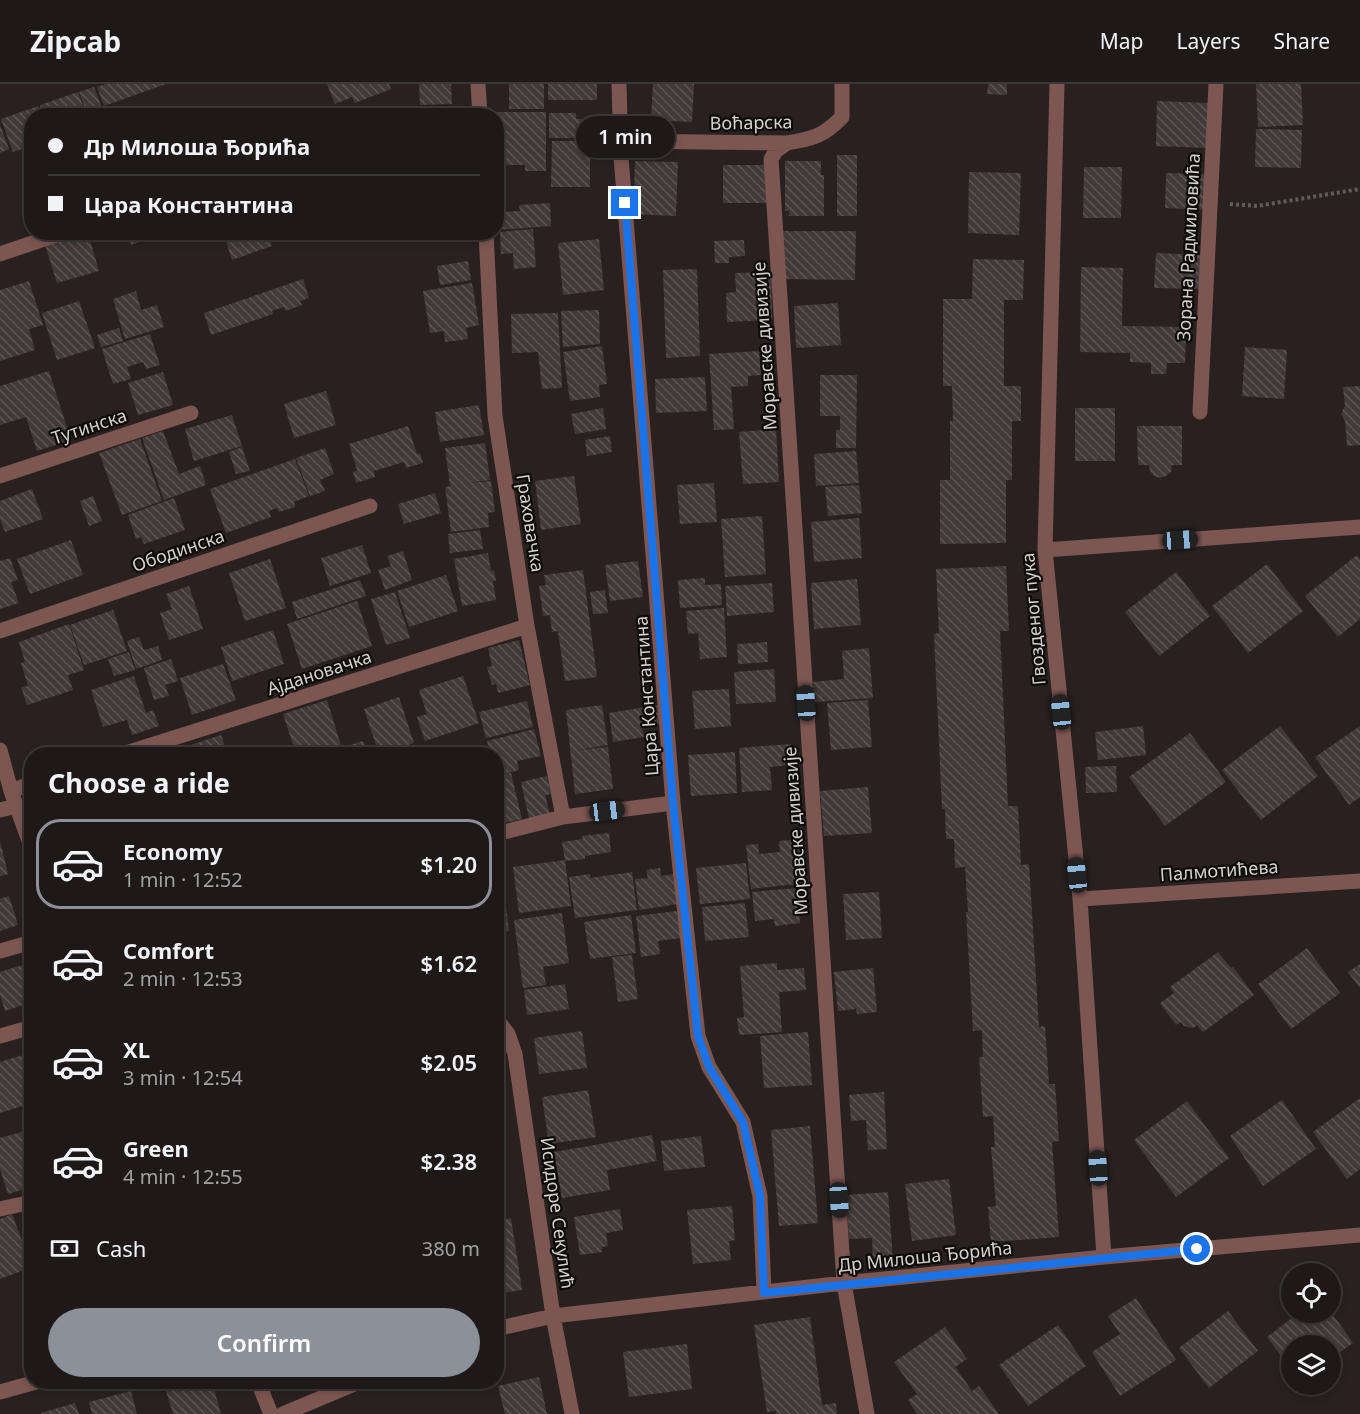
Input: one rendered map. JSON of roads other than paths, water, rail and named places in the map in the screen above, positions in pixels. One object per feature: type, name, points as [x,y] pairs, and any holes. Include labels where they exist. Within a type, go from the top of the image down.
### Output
[{"type":"street","points":[[478,84],[480,108]]},
{"type":"street","name":"Цара Константина","points":[[619,84],[621,141],[673,803],[698,1036],[709,1067],[743,1122],[760,1196],[764,1293]]},
{"type":"street","name":"Воћарска","points":[[621,141],[787,142],[814,138],[830,130],[842,117],[842,84]]},
{"type":"street","name":"Гвозденог пука","points":[[1057,84],[1045,550],[1080,899],[1104,1257]]},
{"type":"street","name":"Зорана Радмиловића","points":[[1200,412],[1216,84]]},
{"type":"street","name":"Моравске дивизије","points":[[787,142],[776,151],[771,159],[844,1283],[867,1414]]},
{"type":"street","points":[[0,254],[41,240]]},
{"type":"street","name":"Граховачка","points":[[486,240],[495,416],[527,626],[563,817]]},
{"type":"street","name":"Тутинска","points":[[0,476],[191,413]]},
{"type":"street","name":"Ободинска","points":[[0,631],[369,506]]},
{"type":"street","points":[[1045,550],[1360,527]]},
{"type":"street","name":"Ајдановачка","points":[[145,747],[527,626]]},
{"type":"street","points":[[0,750],[11,791],[24,826]]},
{"type":"street","points":[[11,791],[24,786]]},
{"type":"street","points":[[504,832],[563,817],[673,803]]},
{"type":"street","points":[[0,810],[17,806]]},
{"type":"street","name":"Палмотићева","points":[[1080,899],[1360,880]]},
{"type":"street","points":[[0,951],[24,944]]},
{"type":"street","points":[[0,1036],[24,1029]]},
{"type":"street","name":"Исидоре Секулић","points":[[504,1029],[515,1054],[553,1316],[572,1414]]},
{"type":"street","points":[[0,1209],[24,1204]]},
{"type":"street","name":"Др Милоша Ђорића","points":[[504,1327],[553,1316],[844,1283],[1104,1257],[1360,1235]]},
{"type":"street","points":[[0,1392],[24,1385]]},
{"type":"street","points":[[261,1389],[271,1414]]},
{"type":"street","points":[[284,1414],[343,1389]]}]
